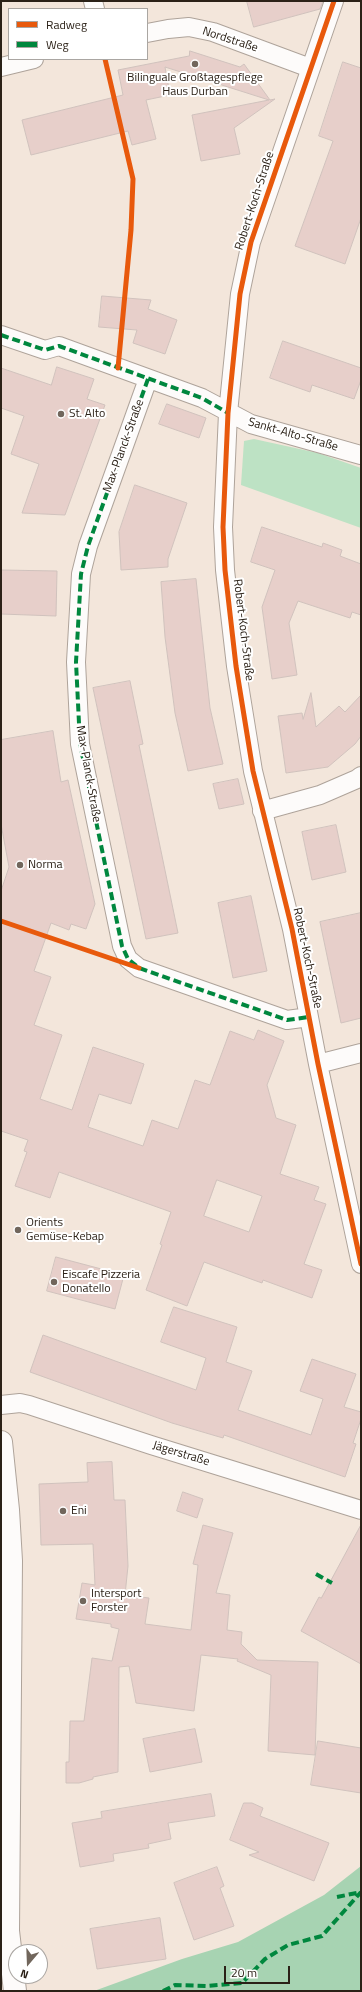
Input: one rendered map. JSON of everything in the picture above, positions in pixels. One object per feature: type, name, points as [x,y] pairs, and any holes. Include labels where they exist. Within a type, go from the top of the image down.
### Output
[{"type":"main road","points":[[1,1442],[8,1510],[4,1931],[15,1991]]},
{"type":"street","name":"Robert-Koch-Straße","points":[[334,1],[251,242],[240,294],[228,413],[223,527],[225,570],[236,666],[253,771],[292,929],[318,1064],[361,1264]]},
{"type":"street","name":"Nordstraße","points":[[148,33],[168,29],[189,28],[213,32],[310,68]]},
{"type":"street","points":[[1,67],[30,60]]},
{"type":"street","name":"Sankt-Alto-Straße","points":[[1,335],[45,350],[60,346],[202,398],[251,424],[361,455]]},
{"type":"street","name":"Max-Planck-Straße","points":[[148,379],[88,546],[81,574],[78,630],[77,703],[80,744],[122,946],[128,959],[139,968],[287,1020],[310,1017]]},
{"type":"street","points":[[262,811],[320,795],[361,776]]},
{"type":"street","points":[[318,1064],[361,1053]]},
{"type":"street","name":"Jägerstraße","points":[[1,1405],[20,1403],[29,1404],[152,1445],[361,1510]]},
{"type":"green space","points":[[254,439],[318,453],[361,468],[361,528],[241,485],[244,441]]},
{"type":"green space","points":[[361,1866],[361,1991],[94,1991],[182,1959],[238,1942],[324,1895]]},
{"type":"building","points":[[247,1],[323,1],[320,9],[254,27]]},
{"type":"building","points":[[190,51],[240,67],[244,64],[270,100],[275,99],[234,128],[240,154],[201,161],[192,115],[269,100],[165,67],[170,95],[146,100],[156,139],[132,145],[128,131],[31,155],[22,120],[123,95],[118,70],[189,56]]},
{"type":"building","points":[[343,62],[361,68],[361,218],[345,264],[295,246],[333,141],[319,136]]},
{"type":"building","points":[[102,296],[151,300],[148,309],[177,320],[165,354],[133,343],[137,330],[99,327]]},
{"type":"building","points":[[283,341],[361,368],[361,380],[354,399],[312,385],[310,392],[270,378]]},
{"type":"building","points":[[57,367],[94,379],[87,399],[105,405],[65,515],[22,513],[39,464],[11,454],[24,416],[1,408],[1,368],[51,385]]},
{"type":"building","points":[[167,404],[206,418],[199,438],[159,424]]},
{"type":"building","points":[[135,485],[187,503],[168,559],[168,567],[121,570],[119,532]]},
{"type":"building","points":[[262,527],[322,547],[323,543],[342,550],[340,556],[361,564],[361,615],[352,612],[350,618],[298,601],[289,623],[297,675],[272,679],[262,607],[275,570],[251,562]]},
{"type":"building","points":[[1,570],[57,571],[56,616],[1,614]]},
{"type":"building","points":[[196,579],[210,708],[223,764],[188,771],[175,713],[165,637],[161,582]]},
{"type":"building","points":[[130,681],[143,744],[139,745],[178,933],[146,939],[93,688]]},
{"type":"building","points":[[311,693],[316,727],[339,706],[345,712],[361,695],[361,736],[355,744],[328,767],[286,773],[278,716],[302,713],[303,719]]},
{"type":"building","points":[[53,731],[61,782],[68,780],[95,904],[86,929],[71,924],[69,930],[51,923],[34,971],[51,977],[34,1025],[62,1035],[40,1099],[72,1110],[93,1047],[144,1064],[131,1104],[99,1094],[88,1127],[143,1146],[152,1120],[178,1129],[195,1080],[210,1085],[230,1031],[254,1040],[258,1030],[284,1041],[267,1085],[276,1118],[296,1125],[280,1174],[319,1187],[314,1200],[326,1204],[304,1264],[322,1270],[312,1298],[263,1280],[262,1283],[204,1262],[187,1306],[146,1290],[162,1245],[160,1244],[171,1212],[59,1172],[50,1198],[15,1186],[27,1152],[24,1151],[28,1140],[1,1131],[1,891],[9,867],[1,824],[1,740]],"holes":[[[217,1180],[262,1196],[249,1232],[204,1216]]]},
{"type":"building","points":[[238,779],[244,804],[219,809],[213,784]]},
{"type":"building","points":[[336,825],[346,872],[312,880],[302,832]]},
{"type":"building","points":[[251,896],[267,971],[233,978],[218,903]]},
{"type":"building","points":[[361,913],[361,1018],[341,1023],[320,922]]},
{"type":"building","points":[[56,1257],[124,1275],[115,1309],[47,1291]]},
{"type":"building","points":[[174,1307],[237,1327],[226,1362],[252,1371],[238,1410],[311,1435],[323,1399],[300,1391],[312,1359],[356,1374],[344,1407],[361,1412],[361,1419],[353,1443],[356,1444],[345,1477],[224,1435],[223,1438],[172,1423],[30,1372],[43,1335],[196,1390],[206,1358],[161,1342]]},
{"type":"building","points":[[112,1462],[114,1500],[125,1500],[128,1566],[125,1595],[149,1598],[145,1624],[191,1630],[198,1565],[193,1564],[203,1525],[233,1533],[216,1593],[230,1595],[227,1630],[242,1632],[241,1644],[257,1660],[318,1662],[315,1755],[268,1751],[271,1675],[237,1661],[238,1659],[201,1655],[194,1711],[136,1703],[129,1666],[119,1667],[118,1772],[93,1777],[93,1779],[79,1783],[66,1783],[66,1762],[69,1762],[70,1721],[84,1721],[92,1658],[112,1661],[119,1629],[111,1627],[111,1624],[76,1619],[82,1583],[95,1585],[93,1544],[41,1545],[39,1484],[88,1482],[87,1463]]},
{"type":"building","points":[[183,1492],[203,1499],[197,1518],[177,1511]]},
{"type":"building","points":[[361,1525],[361,1664],[301,1631]]},
{"type":"building","points":[[195,1729],[202,1762],[150,1772],[143,1739]]},
{"type":"building","points":[[318,1741],[361,1748],[361,1793],[311,1785]]},
{"type":"building","points":[[211,1794],[215,1816],[168,1823],[171,1839],[148,1844],[149,1848],[113,1854],[114,1861],[80,1867],[72,1823],[102,1818],[101,1812]]},
{"type":"building","points":[[244,1803],[252,1803],[263,1808],[260,1816],[329,1843],[314,1881],[249,1855],[259,1852],[230,1840]]},
{"type":"building","points":[[217,1867],[224,1886],[220,1888],[234,1926],[194,1940],[174,1883]]},
{"type":"building","points":[[160,1918],[166,1959],[97,1969],[90,1929]]},
{"type":"marked path","points":[[1,335],[45,350],[59,346],[202,398],[228,413]]},
{"type":"marked path","points":[[148,379],[88,546],[81,574],[76,662],[80,744],[122,946],[128,959],[139,968],[287,1020],[309,1017]]},
{"type":"marked path","points":[[316,1574],[332,1583]]},
{"type":"marked path","points":[[337,1897],[361,1892]]},
{"type":"marked path","points":[[163,1991],[175,1985],[206,1986],[242,1983],[265,1959],[288,1945],[322,1936],[361,1892]]},
{"type":"cycle path","points":[[334,1],[251,242],[240,294],[228,413],[223,527],[225,570],[236,666],[253,771],[292,929],[318,1064],[361,1264]]},
{"type":"cycle path","points":[[105,60],[133,179],[131,230],[118,368]]},
{"type":"cycle path","points":[[1,921],[139,968]]},
{"type":"place","name":"Bilinguale Großtagespflege Haus Durban","points":[[195,64]]},
{"type":"place","name":"St. Alto","points":[[61,414]]},
{"type":"place","name":"Norma","points":[[20,865]]},
{"type":"place","name":"Orients Gemüse-Kebap","points":[[18,1230]]},
{"type":"place","name":"Eiscafe Pizzeria Donatello","points":[[54,1282]]},
{"type":"place","name":"Eni","points":[[63,1511]]},
{"type":"place","name":"Intersport Forster","points":[[83,1601]]}]
